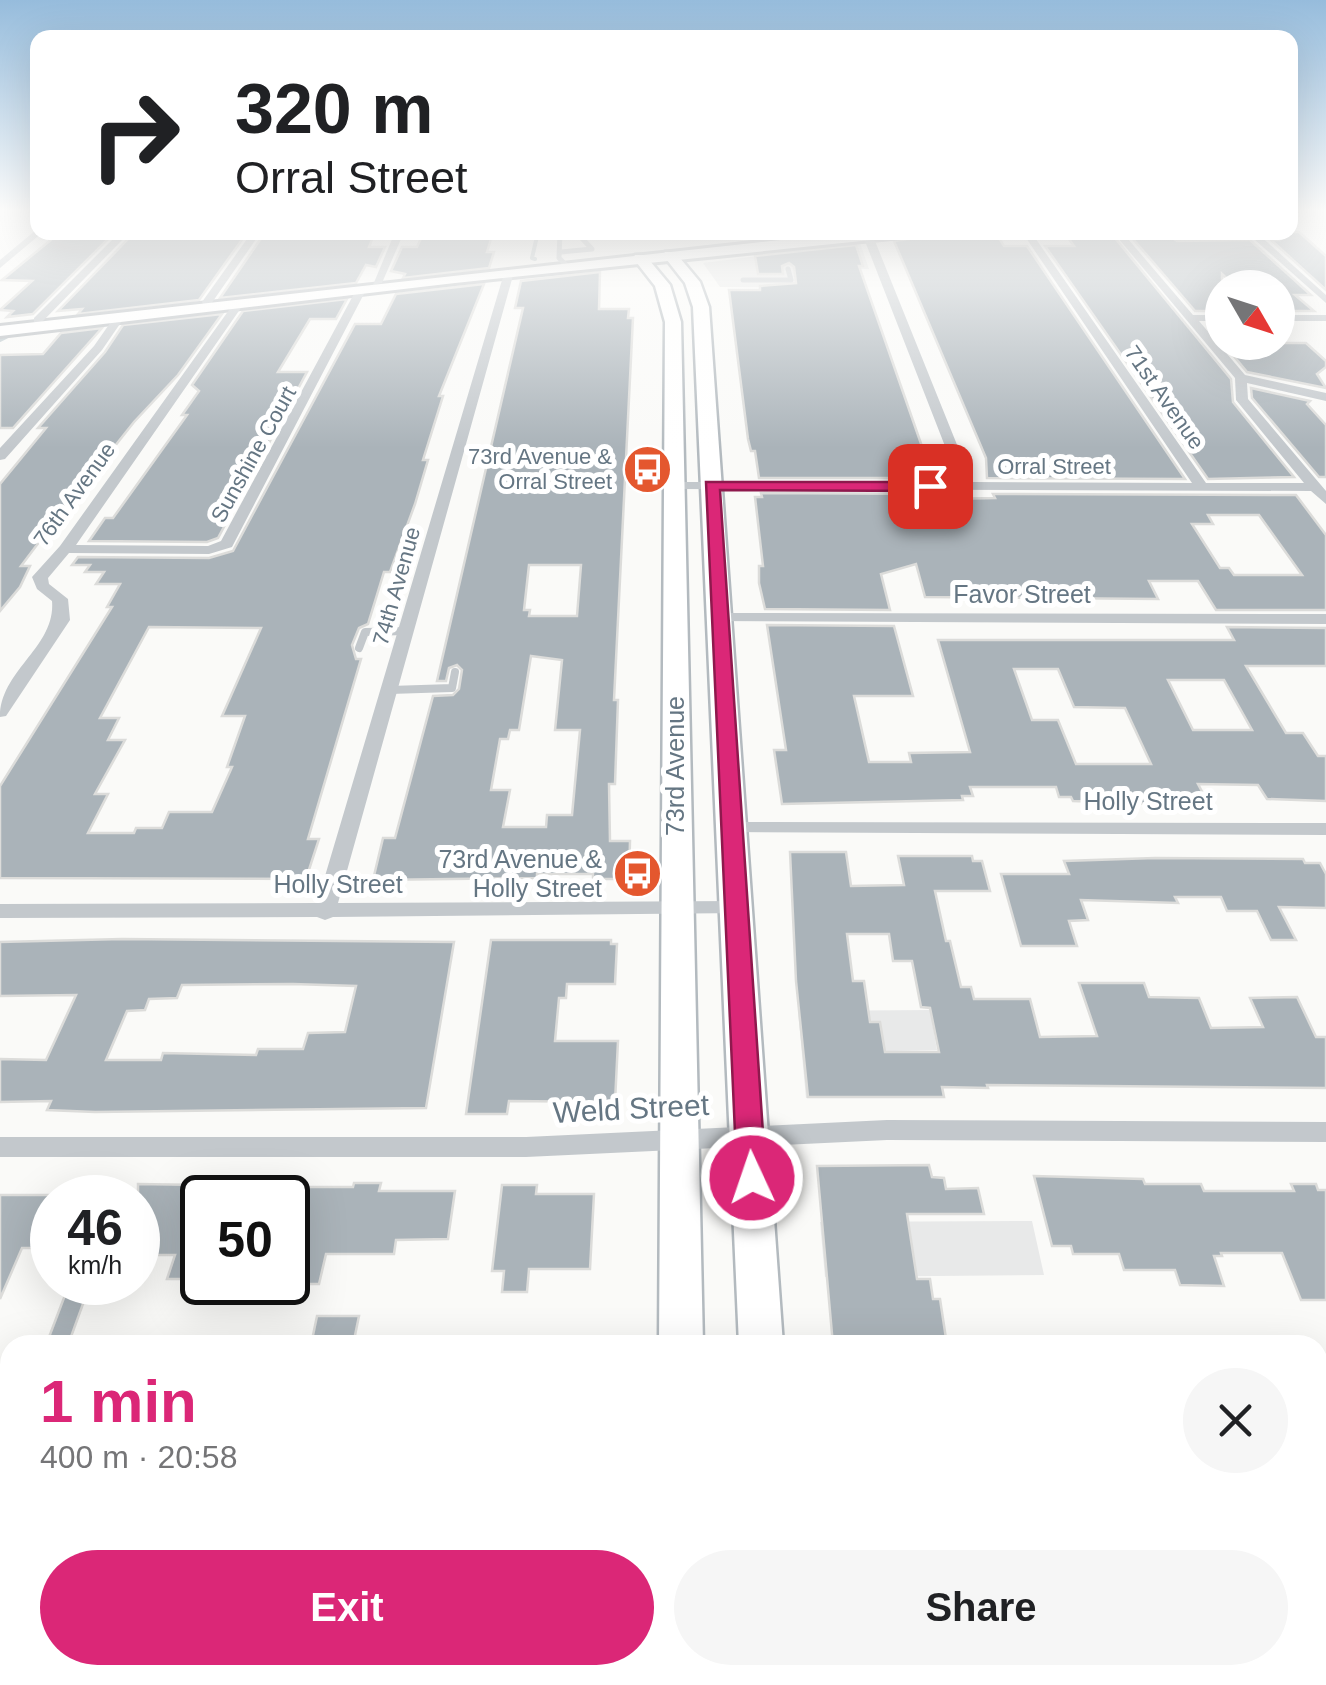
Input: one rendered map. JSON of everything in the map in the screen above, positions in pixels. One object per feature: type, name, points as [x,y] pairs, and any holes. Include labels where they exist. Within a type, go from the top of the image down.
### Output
[{"type":"main road","points":[[0,327],[330,291]]},
{"type":"main road","points":[[0,327],[119,318],[343,291]]},
{"type":"main road","name":"73rd Avenue","points":[[664,291],[673,322],[681,1335]]},
{"type":"main road","name":"73rd Avenue","points":[[695,291],[701,308],[712,486],[760,1335]]},
{"type":"street","points":[[38,320],[67,291]]},
{"type":"street","points":[[207,302],[215,291]]},
{"type":"street","name":"Sunshine Court","points":[[64,549],[210,550],[226,544],[367,291]]},
{"type":"street","name":"74th Avenue","points":[[325,913],[503,291]]},
{"type":"street","points":[[890,291],[967,486]]},
{"type":"street","name":"71st Avenue","points":[[1067,291],[1202,486]]},
{"type":"street","points":[[1166,291],[1242,378],[1326,397]]},
{"type":"street","name":"76th Avenue","points":[[0,712],[62,620],[60,599],[42,586],[40,577],[238,305]]},
{"type":"street","points":[[0,456],[98,348],[119,318]]},
{"type":"street","points":[[1190,318],[1205,318]]},
{"type":"street","points":[[1295,318],[1326,318]]},
{"type":"street","points":[[1242,378],[1242,400],[1326,500]]},
{"type":"street","name":"Orral Street","points":[[673,486],[1315,487]]},
{"type":"street","name":"Favor Street","points":[[719,618],[1326,619]]},
{"type":"street","name":"Holly Street","points":[[731,828],[1326,829]]},
{"type":"street","name":"Holly Street","points":[[0,911],[325,913],[736,908]]},
{"type":"street","name":"Weld Street","points":[[0,1147],[526,1147],[887,1130],[1326,1132]]},
{"type":"lane","points":[[359,648],[365,632],[406,632]]},
{"type":"lane","points":[[390,690],[452,688],[455,672]]},
{"type":"shaded area","points":[[930,1010],[937,1050],[894,1051],[901,1098],[806,1098],[798,1011]]},
{"type":"shaded area","points":[[1032,1221],[1044,1275],[825,1277],[820,1222]]},
{"type":"building","points":[[21,291],[56,291],[33,314],[7,317],[13,311],[0,310]]},
{"type":"building","points":[[78,291],[206,291],[199,300],[78,314],[82,309],[58,311]]},
{"type":"building","points":[[225,291],[287,291],[220,298]]},
{"type":"building","points":[[481,291],[439,396],[443,396],[423,460],[428,460],[415,504],[390,572],[384,572],[368,624],[359,628],[352,645],[356,659],[361,659],[308,839],[319,839],[306,879],[0,878],[0,786],[112,607],[107,607],[120,584],[96,584],[104,572],[85,572],[90,565],[72,565],[78,557],[209,558],[233,551],[355,324],[381,324],[396,294]],"holes":[[[149,627],[261,628],[222,716],[245,716],[227,767],[232,767],[212,812],[169,812],[162,828],[136,828],[134,833],[88,833],[108,794],[95,794],[125,740],[108,740],[119,718],[100,718]]]},
{"type":"building","points":[[519,291],[599,291],[599,309],[629,309],[628,318],[633,318],[614,700],[618,700],[615,784],[609,784],[610,841],[630,841],[629,879],[593,879],[593,874],[537,874],[537,878],[373,880],[383,838],[395,838],[433,696],[453,695],[459,689],[462,670],[457,665],[449,668],[446,681],[437,681],[523,308],[515,308]],"holes":[[[529,565],[581,565],[577,616],[529,616],[530,610],[524,610]],[[531,656],[562,660],[555,730],[580,730],[572,815],[547,815],[546,827],[503,827],[510,790],[491,790],[500,739],[508,739],[510,730],[519,730]]]},
{"type":"building","points":[[729,291],[868,291],[929,466],[935,466],[939,478],[759,478],[755,451],[751,451]]},
{"type":"building","points":[[915,291],[1057,291],[1185,479],[987,478],[986,458]]},
{"type":"building","points":[[1076,291],[1158,291],[1205,347],[1205,360],[1215,360],[1231,379],[1233,402],[1294,477],[1208,479]]},
{"type":"building","points":[[1177,291],[1205,291],[1205,311],[1195,311]]},
{"type":"building","points":[[1295,295],[1314,311],[1295,311]]},
{"type":"building","points":[[347,299],[336,319],[310,319],[278,372],[307,372],[218,538],[207,542],[89,541],[105,518],[113,518],[187,415],[182,415],[199,391],[192,385],[243,311]]},
{"type":"building","points":[[222,314],[178,375],[134,422],[21,566],[30,566],[20,587],[0,611],[0,484],[46,428],[38,428],[105,352],[123,325]]},
{"type":"building","points":[[102,328],[13,428],[0,428],[0,355],[43,354],[61,333]]},
{"type":"building","points":[[1295,343],[1306,343],[1326,361],[1326,367],[1317,374],[1326,388],[1247,372],[1237,360],[1295,360]]},
{"type":"building","points":[[1251,388],[1310,401],[1307,404],[1326,425],[1326,477],[1319,477],[1252,398]]},
{"type":"building","points":[[761,493],[945,494],[947,499],[995,498],[993,494],[1296,495],[1326,535],[1326,610],[1216,610],[1198,581],[1149,581],[1158,599],[925,597],[916,564],[881,574],[890,610],[765,609],[759,583],[759,566],[763,566],[755,497],[762,497]],"holes":[[[1208,515],[1259,515],[1302,575],[1234,575],[1229,568],[1220,568],[1192,524],[1213,524]]]},
{"type":"building","points":[[767,625],[894,626],[913,696],[854,696],[869,762],[911,762],[909,753],[970,752],[938,640],[1234,640],[1227,627],[1326,628],[1326,666],[1246,666],[1286,733],[1303,733],[1318,756],[1326,756],[1326,801],[1267,799],[1258,785],[1198,784],[1207,801],[1073,801],[1071,797],[1059,797],[1056,787],[970,787],[973,796],[962,796],[963,800],[782,804],[774,750],[786,750]],"holes":[[[1014,669],[1058,669],[1074,707],[1125,708],[1151,764],[1076,764],[1058,720],[1032,720]],[[1168,680],[1224,680],[1252,730],[1193,730]]]},
{"type":"building","points":[[790,852],[846,852],[851,886],[904,885],[898,856],[972,856],[973,861],[982,861],[990,891],[935,891],[961,987],[971,987],[974,999],[1030,999],[1040,1037],[1097,1036],[1079,983],[1144,983],[1149,997],[1199,998],[1211,1028],[1263,1027],[1250,998],[1297,997],[1316,1037],[1326,1037],[1326,1088],[987,1085],[988,1088],[942,1087],[944,1097],[808,1097],[796,981]],"holes":[[[847,934],[889,934],[893,961],[912,961],[921,1007],[930,1008],[939,1052],[885,1052],[880,1022],[870,1022],[864,981],[853,981]]]},
{"type":"building","points":[[1303,859],[1305,863],[1320,863],[1326,874],[1326,908],[1279,907],[1296,940],[1271,940],[1257,911],[1227,911],[1221,897],[1175,897],[1178,903],[1081,900],[1088,920],[1069,921],[1077,946],[1021,946],[1001,874],[1069,874],[1064,861]]},
{"type":"building","points":[[491,940],[611,940],[611,944],[617,944],[615,984],[567,984],[566,998],[559,998],[555,1041],[618,1041],[615,1102],[509,1101],[507,1114],[466,1114]]},
{"type":"building","points":[[0,942],[454,942],[426,1108],[95,1112],[47,1110],[51,1101],[0,1102],[0,1059],[46,1060],[76,995],[0,996]],"holes":[[[182,985],[356,986],[345,1032],[308,1033],[303,1049],[258,1049],[256,1055],[163,1053],[161,1060],[106,1060],[127,1011],[145,1010],[149,999],[177,998]]]},
{"type":"building","points":[[929,1165],[932,1177],[944,1178],[946,1189],[978,1188],[984,1214],[907,1214],[917,1279],[930,1279],[933,1299],[940,1299],[945,1335],[832,1335],[817,1166]]},
{"type":"building","points":[[1034,1176],[1201,1184],[1204,1191],[1294,1191],[1291,1184],[1316,1184],[1318,1190],[1326,1190],[1326,1300],[1301,1300],[1282,1253],[1221,1253],[1222,1256],[1214,1256],[1224,1286],[1180,1285],[1175,1270],[1124,1270],[1119,1254],[1073,1254],[1071,1246],[1052,1246]]},
{"type":"building","points":[[354,1183],[381,1183],[379,1191],[455,1191],[448,1239],[396,1240],[394,1254],[326,1254],[319,1284],[310,1284],[310,1187],[353,1187]]},
{"type":"building","points":[[160,1184],[180,1185],[180,1279],[167,1279],[175,1255],[160,1255]]},
{"type":"building","points":[[502,1185],[537,1185],[536,1194],[594,1194],[590,1269],[529,1269],[527,1292],[502,1292],[504,1271],[492,1271]]},
{"type":"building","points":[[0,1195],[30,1195],[30,1248],[22,1248],[0,1299]]},
{"type":"building","points":[[61,1305],[83,1305],[72,1335],[50,1335]]},
{"type":"building","points":[[317,1316],[359,1316],[355,1335],[313,1335]]},
{"type":"waterway","points":[[0,340],[6,337]]},
{"type":"place","name":"73rd Avenue & Orral Street","points":[[647,469]]},
{"type":"place","name":"73rd Avenue & Holly Street","points":[[637,873]]},
{"type":"route","points":[[752,1178],[712,486],[930,486]]}]
